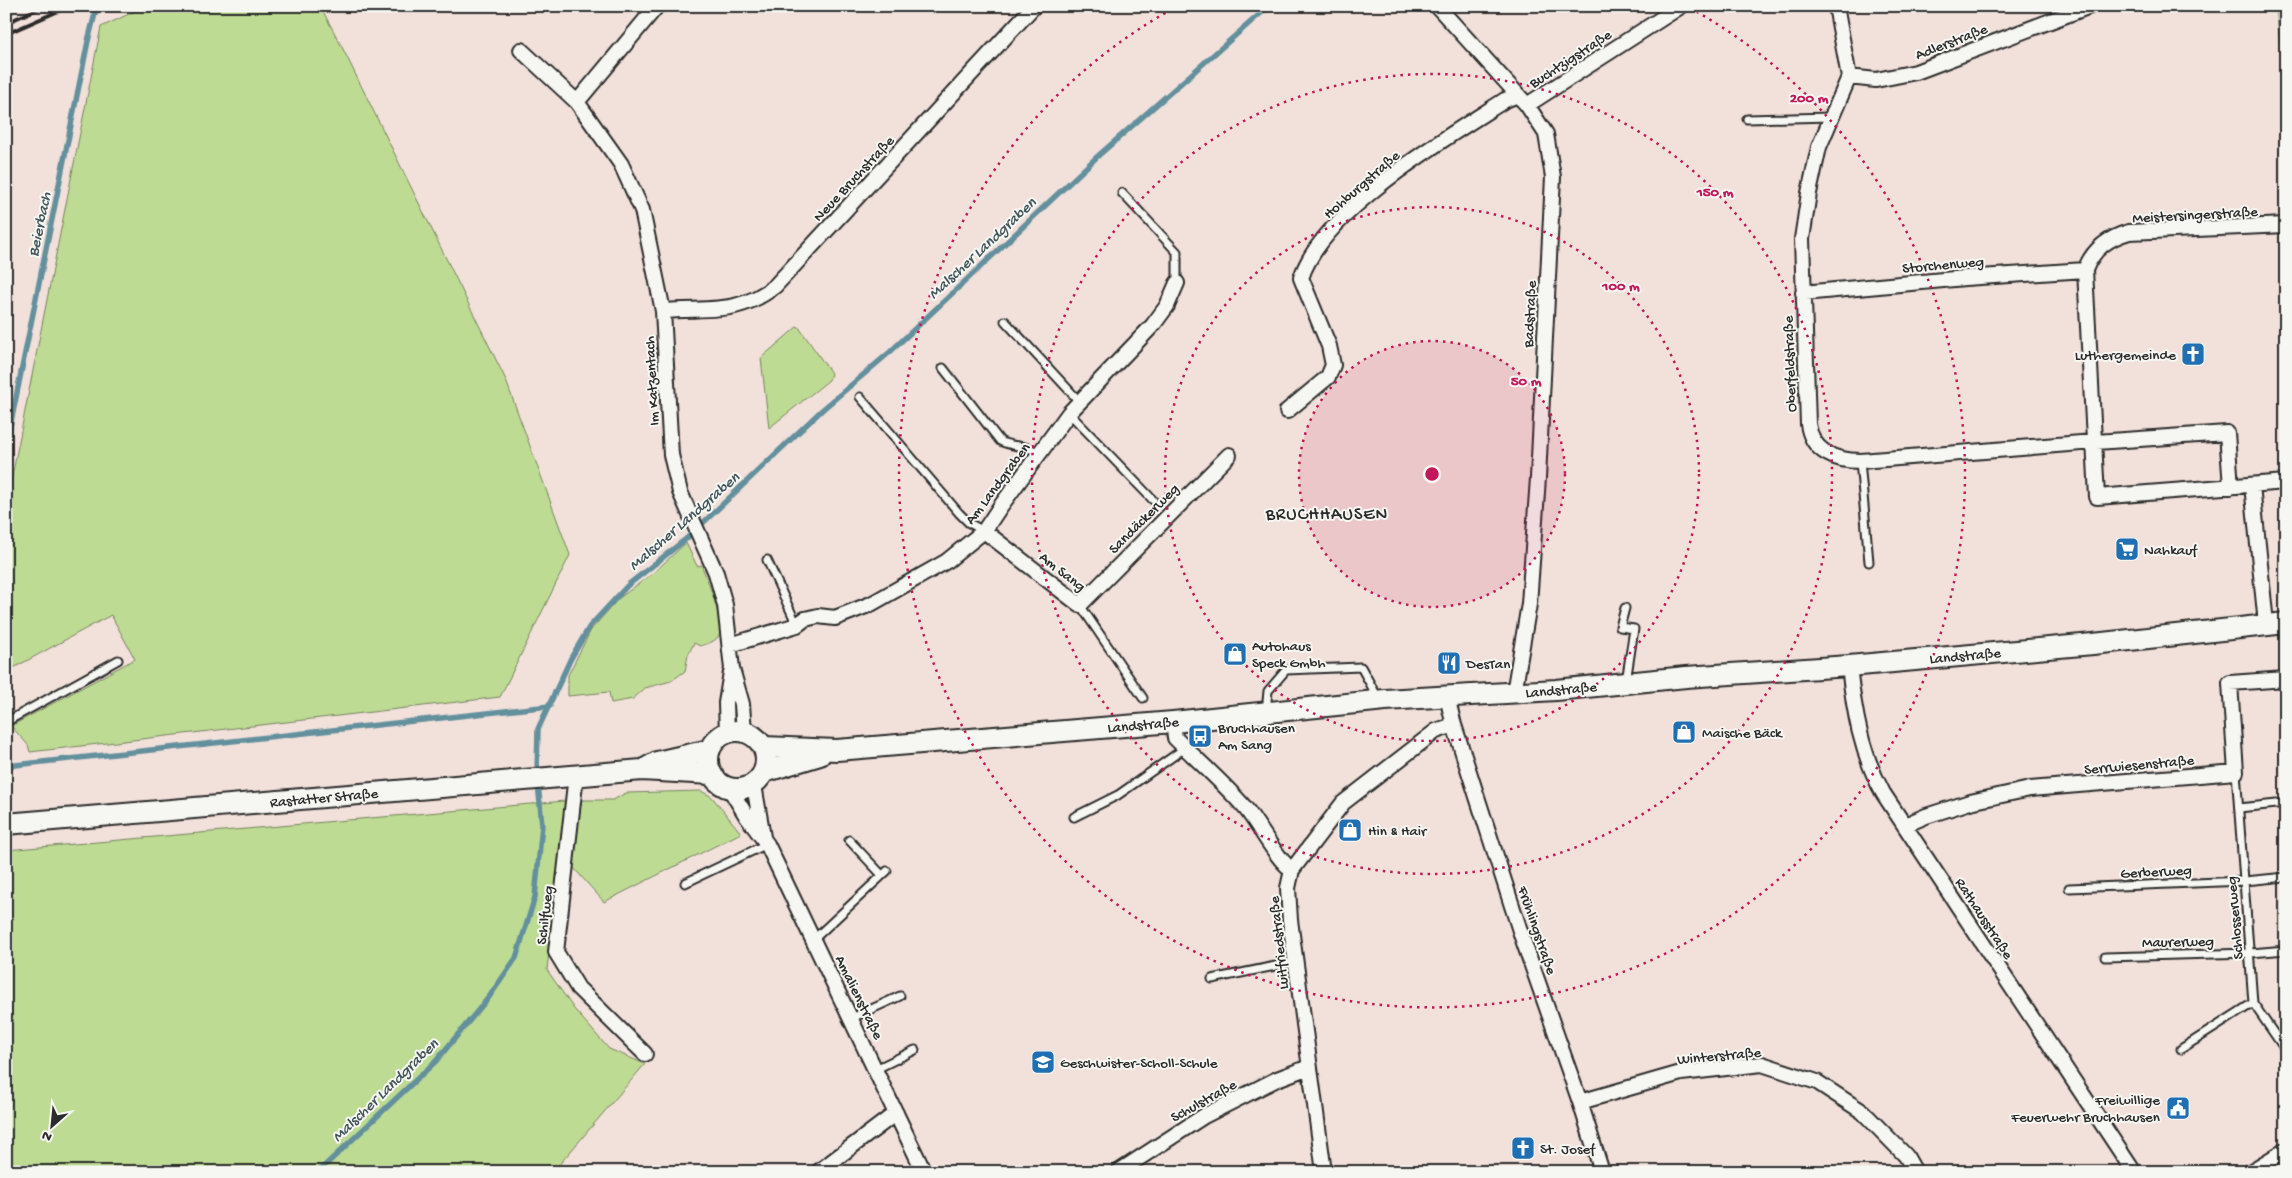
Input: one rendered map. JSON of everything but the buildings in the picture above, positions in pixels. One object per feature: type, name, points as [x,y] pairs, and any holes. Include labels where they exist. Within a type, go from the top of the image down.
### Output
[{"type":"street","points":[[577,102],[657,6]]},
{"type":"street","name":"Neue Bruchstraße","points":[[663,311],[740,306],[756,300],[775,286],[1034,6]]},
{"type":"street","name":"Badstraße","points":[[1437,6],[1523,100],[1546,134],[1552,176],[1538,478],[1530,594],[1514,693]]},
{"type":"street","name":"Buchtzigstraße","points":[[1523,100],[1682,6]]},
{"type":"street","points":[[1836,6],[1849,77]]},
{"type":"street","name":"Adlerstraße","points":[[1849,77],[1876,80],[1916,72],[2090,6]]},
{"type":"street","name":"Im Katzentach","points":[[521,50],[577,102],[622,164],[636,194],[649,238],[663,311],[671,454],[680,492],[688,515],[716,573],[725,605],[732,669],[726,704],[735,732]]},
{"type":"street","name":"Oberfeldstraße","points":[[1849,77],[1819,148],[1805,216],[1801,254],[1809,433],[1815,442],[1829,456],[1847,462],[2227,433],[2231,487]]},
{"type":"street","name":"Hohburgstraße","points":[[1287,411],[1328,377],[1333,365],[1329,346],[1301,278],[1305,266],[1334,226],[1378,187],[1430,148],[1506,100],[1523,100]]},
{"type":"street","name":"Meistersingerstraße","points":[[2085,270],[2089,259],[2104,243],[2115,236],[2130,232],[2286,225]]},
{"type":"street","points":[[2085,270],[2097,498],[2286,482]]},
{"type":"street","name":"Storchenweg","points":[[1803,293],[1965,278],[2085,270]]},
{"type":"street","name":"Am Landgraben","points":[[730,645],[797,625],[805,619],[818,616],[836,618],[871,604],[947,560],[984,531],[1069,413],[1153,325],[1167,306],[1177,283]]},
{"type":"street","name":"Sandäckerweg","points":[[1080,604],[1229,455]]},
{"type":"street","points":[[2252,485],[2266,624]]},
{"type":"street","name":"Am Sang","points":[[984,531],[1080,604]]},
{"type":"street","name":"Landstraße","points":[[764,747],[836,750],[1173,722],[1380,701],[1514,693],[1626,682],[1849,666],[2093,644],[2286,623]]},
{"type":"street","name":"Rathausstraße","points":[[1849,666],[1860,733],[1868,763],[1883,792],[2134,1172]]},
{"type":"street","points":[[2236,772],[2230,683],[2286,679]]},
{"type":"street","name":"Frühlingstraße","points":[[1447,697],[1454,725],[1522,937],[1580,1102],[1602,1172]]},
{"type":"street","points":[[1173,722],[1175,738],[1245,807],[1285,865],[1292,870]]},
{"type":"street","name":"Luitfriedstraße","points":[[1324,1172],[1309,1067],[1288,888],[1292,870],[1343,803],[1436,731],[1454,725]]},
{"type":"street","points":[[735,732],[752,735],[764,747],[766,755],[759,778],[738,790],[730,789],[716,781],[711,774],[708,758],[713,743],[735,732]]},
{"type":"street","name":"Rastatter Straße","points":[[642,770],[657,762],[710,750]]},
{"type":"street","name":"Landstraße","points":[[759,778],[836,750]]},
{"type":"street","name":"Rastatter Straße","points":[[6,824],[642,770],[711,774]]},
{"type":"street","name":"Serrwiesenstraße","points":[[1905,825],[1998,794],[2030,789],[2236,772]]},
{"type":"street","name":"Schilfweg","points":[[576,775],[556,952],[578,988],[645,1054]]},
{"type":"street","name":"Amalienstraße","points":[[759,778],[765,841]]},
{"type":"street","name":"Amalienstraße","points":[[730,789],[746,817],[765,841],[852,1018],[924,1172]]},
{"type":"street","name":"Winterstraße","points":[[1580,1102],[1681,1073],[1762,1064],[1818,1082],[1863,1112],[1906,1156],[1915,1172]]},
{"type":"street","name":"Schulstraße","points":[[1118,1172],[1204,1116],[1277,1079],[1309,1067]]},
{"type":"street","points":[[818,1172],[896,1113]]},
{"type":"street","points":[[2250,1172],[2286,1150]]},
{"type":"lane","points":[[1747,119],[1831,117]]},
{"type":"lane","points":[[1122,193],[1177,252],[1177,283]]},
{"type":"lane","points":[[1005,321],[1079,401]]},
{"type":"lane","points":[[943,368],[1000,441],[1010,446],[1018,444],[1030,447],[1039,454]]},
{"type":"lane","points":[[860,397],[959,513],[969,523],[984,531]]},
{"type":"lane","points":[[1069,413],[1153,500]]},
{"type":"lane","points":[[1860,461],[1869,562]]},
{"type":"lane","points":[[767,560],[797,625]]},
{"type":"lane","name":"Am Sang","points":[[1080,604],[1143,698]]},
{"type":"lane","points":[[1625,608],[1620,627],[1634,629],[1626,682]]},
{"type":"lane","points":[[6,722],[118,660]]},
{"type":"lane","points":[[1266,712],[1268,691],[1286,670],[1361,667],[1380,701]]},
{"type":"lane","points":[[1074,817],[1118,795],[1185,748]]},
{"type":"lane","name":"Schlosserweg","points":[[2236,772],[2251,953],[2253,1003]]},
{"type":"lane","points":[[2238,808],[2286,803]]},
{"type":"lane","points":[[814,939],[884,874],[850,840]]},
{"type":"lane","points":[[685,883],[765,841]]},
{"type":"lane","name":"Gerberweg","points":[[2069,888],[2286,877]]},
{"type":"lane","name":"Maurerweg","points":[[2105,957],[2251,953],[2286,950]]},
{"type":"lane","points":[[1212,979],[1296,962]]},
{"type":"lane","points":[[852,1018],[900,996]]},
{"type":"lane","points":[[2181,1049],[2253,1003],[2286,1051]]},
{"type":"lane","points":[[876,1069],[916,1050]]},
{"type":"green space","points":[[146,6],[320,6],[341,45],[505,378],[570,555],[500,697],[30,752],[28,745],[11,726],[135,659],[111,615],[6,672],[6,507],[101,27]]},
{"type":"green space","points":[[2276,6],[2286,6],[2286,104]]},
{"type":"green space","points":[[798,326],[831,373],[829,380],[769,428],[761,358]]},
{"type":"green space","points":[[686,543],[697,566],[701,565],[710,589],[719,619],[719,636],[712,642],[700,646],[694,643],[688,655],[685,671],[671,681],[645,688],[633,699],[611,703],[609,692],[568,696],[568,675],[591,630],[618,599],[652,574]]},
{"type":"green space","points":[[701,791],[712,797],[741,833],[604,902],[572,866],[579,800],[613,800],[626,793]]},
{"type":"green space","points":[[565,801],[547,970],[574,1009],[609,1049],[645,1064],[553,1172],[6,1172],[6,850]]},
{"type":"waterway","name":"Beierbach","points":[[6,447],[88,41],[97,6]]},
{"type":"waterway","name":"Malscher Landgraben","points":[[318,1172],[436,1061],[489,997],[516,958],[535,897],[542,825],[537,773],[538,729],[571,658],[590,626],[628,585],[686,539],[823,409],[890,352],[1099,155],[1269,6]]},
{"type":"waterway","points":[[6,766],[550,706]]},
{"type":"railway","points":[[6,23],[44,6]]},
{"type":"railway","points":[[6,34],[70,6]]},
{"type":"place","name":"Luthergemeinde","points":[[2193,354]]},
{"type":"place","name":"Nahkauf","points":[[2127,549]]},
{"type":"place","name":"Autohaus Speck Gmbh","points":[[1235,654]]},
{"type":"place","name":"DesTan","points":[[1449,663]]},
{"type":"place","name":"Maische Bäck","points":[[1684,732]]},
{"type":"place","name":"Bruchhausen Am Sang","points":[[1200,736]]},
{"type":"place","name":"Hin & Hair","points":[[1350,830]]},
{"type":"place","name":"Geschwister-Scholl-Schule","points":[[1043,1062]]},
{"type":"place","name":"Freiwillige Feuerwehr Bruchhausen","points":[[2178,1108]]},
{"type":"place","name":"St. Josef","points":[[1523,1148]]},
{"type":"district","name":"BRUCHHAUSEN","points":[[1327,513]]}]
